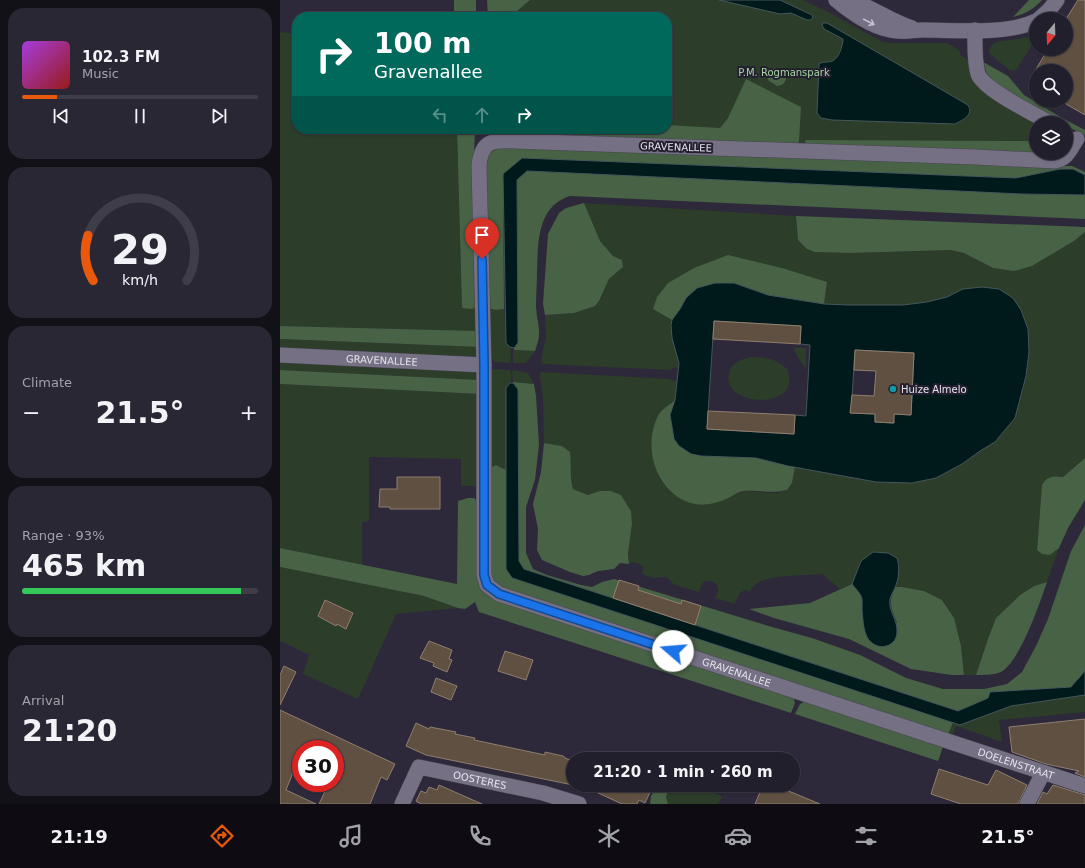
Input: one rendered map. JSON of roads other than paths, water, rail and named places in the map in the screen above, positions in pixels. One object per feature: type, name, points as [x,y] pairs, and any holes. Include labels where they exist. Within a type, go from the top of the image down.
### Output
[{"type":"street","points":[[836,0],[855,14],[884,29],[903,32],[919,30],[975,30],[1012,28],[1029,24]]},
{"type":"street","points":[[850,0],[861,3],[903,25],[919,30]]},
{"type":"street","points":[[1047,12],[1057,0]]},
{"type":"street","points":[[975,30],[978,73],[986,85],[1038,116]]},
{"type":"street","name":"GRAVENALLEE","points":[[946,741],[499,594],[490,588],[485,582],[484,365],[479,166],[481,155],[484,147],[497,140],[975,156],[1054,161],[1061,160],[1065,157],[1076,138]]},
{"type":"street","name":"GRAVENALLEE","points":[[280,355],[484,365]]},
{"type":"street","name":"DOELENSTRAAT","points":[[946,741],[1085,786]]},
{"type":"street","name":"OOSTERES","points":[[402,804],[419,767],[543,793],[580,804]]},
{"type":"street","points":[[1027,804],[1043,773]]},
{"type":"place","name":"Huize Almelo","points":[[893,389]]},
{"type":"park label","name":"P.M. Rogmanspark","points":[[784,72]]}]
